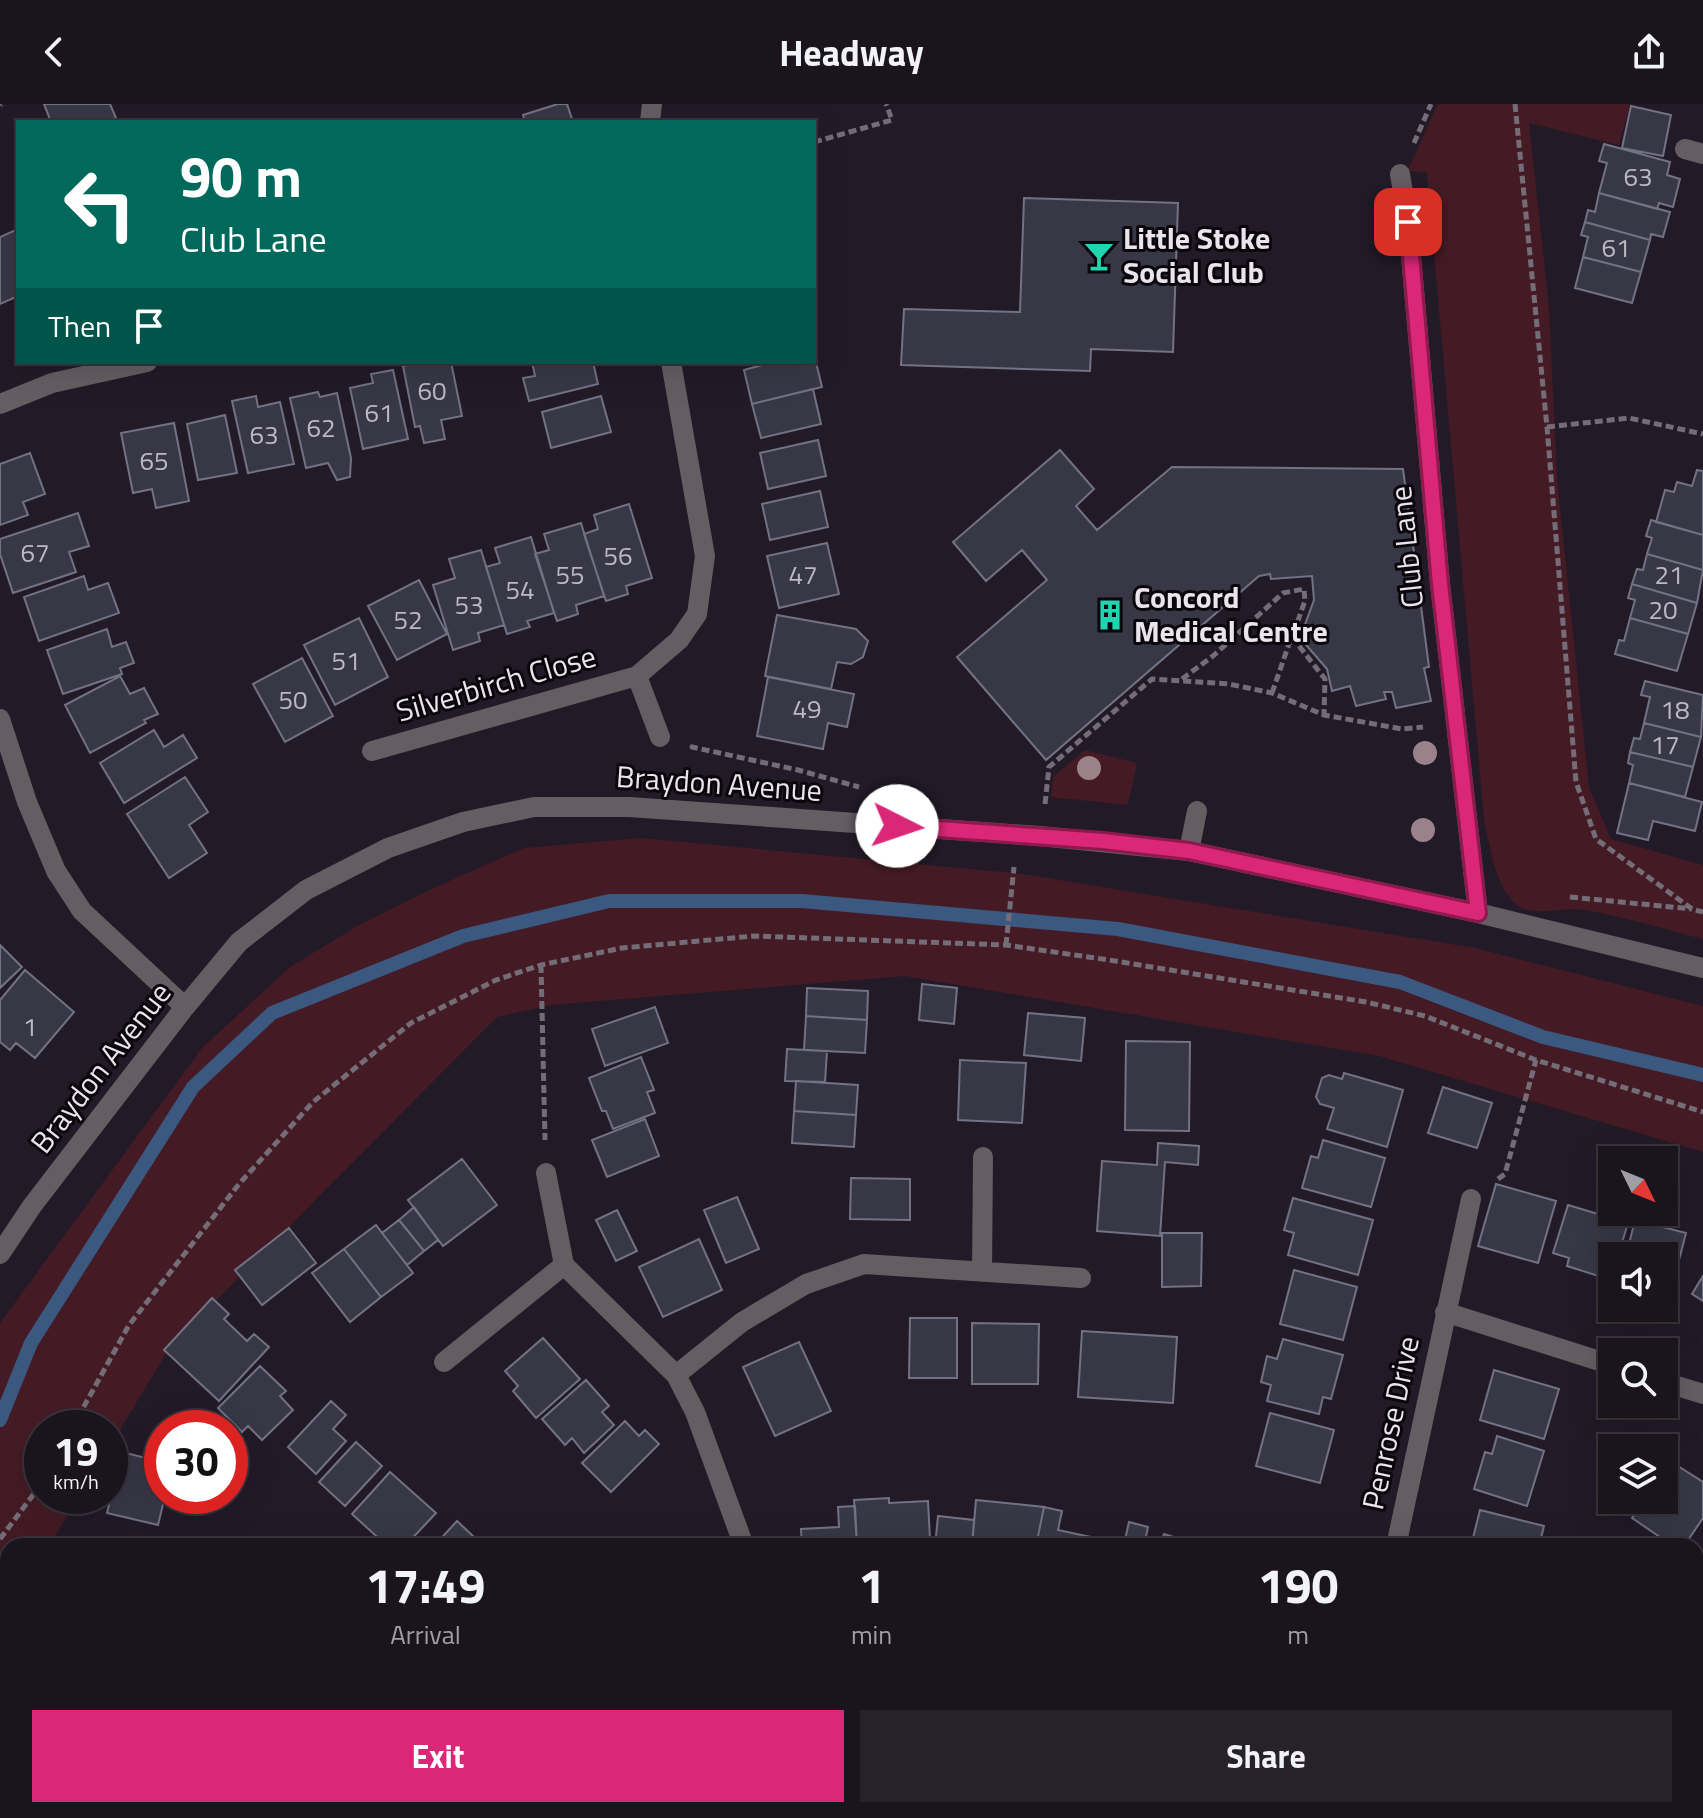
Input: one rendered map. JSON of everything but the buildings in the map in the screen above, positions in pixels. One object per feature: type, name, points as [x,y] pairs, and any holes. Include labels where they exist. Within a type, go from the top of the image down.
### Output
[{"type":"street","name":"Club Lane","points":[[1400,174],[1408,222],[1440,584],[1478,913]]},
{"type":"street","points":[[0,404],[52,383],[138,364]]},
{"type":"street","name":"Silverbirch Close","points":[[372,751],[637,676],[679,640],[697,614],[705,556],[671,364]]},
{"type":"street","name":"Silverbirch Close","points":[[637,676],[660,737]]},
{"type":"street","points":[[0,719],[27,802],[56,871],[82,911],[185,1007]]},
{"type":"street","name":"Braydon Avenue","points":[[0,1254],[41,1194],[239,942],[306,890],[388,848],[463,822],[534,807],[629,807],[1040,836],[1189,851],[1478,913],[1703,968]]},
{"type":"street","points":[[1189,851],[1197,811]]},
{"type":"street","points":[[982,1272],[983,1157]]},
{"type":"street","points":[[546,1173],[564,1265],[676,1375],[695,1412],[741,1538]]},
{"type":"street","name":"Penrose Drive","points":[[1398,1538],[1471,1199]]},
{"type":"street","points":[[676,1375],[742,1322],[806,1284],[864,1264],[1081,1278]]},
{"type":"street","points":[[444,1362],[564,1265]]},
{"type":"street","name":"Penrose Drive","points":[[1445,1312],[1598,1361]]},
{"type":"street","points":[[1678,1386],[1703,1394]]},
{"type":"path","points":[[816,141],[892,120],[886,104]]},
{"type":"path","points":[[1400,174],[1431,104]]},
{"type":"path","points":[[1515,104],[1547,427],[1576,782],[1596,839],[1692,909]]},
{"type":"path","points":[[1547,427],[1629,418],[1703,434]]},
{"type":"path","points":[[1181,680],[1213,656],[1283,593],[1304,589],[1305,601],[1272,693]]},
{"type":"path","points":[[1292,637],[1325,679],[1324,715]]},
{"type":"path","points":[[1040,836],[1049,767],[1152,679],[1229,684],[1272,693],[1324,715],[1402,729],[1456,724]]},
{"type":"path","points":[[694,739],[692,747],[861,787]]},
{"type":"path","points":[[1557,896],[1703,912]]},
{"type":"path","points":[[1006,945],[1011,901]]},
{"type":"path","points":[[82,1410],[129,1325],[239,1184],[313,1102],[411,1023],[496,980],[541,965],[622,948],[754,936],[1006,945],[1366,1002],[1425,1016],[1536,1060],[1703,1112]]},
{"type":"path","points":[[541,965],[546,1173]]},
{"type":"path","points":[[1471,1199],[1505,1174],[1536,1060]]},
{"type":"path","points":[[1,1538],[24,1507]]},
{"type":"shaded area","points":[[1438,104],[1630,104],[1619,145],[1529,123],[1549,308],[1557,478],[1589,788],[1611,839],[1703,865],[1703,939],[1576,909],[1536,911],[1522,908],[1513,902],[1500,881],[1484,819],[1427,173],[1408,170]]},
{"type":"shaded area","points":[[1085,750],[1137,763],[1128,805],[1051,797],[1053,777]]},
{"type":"shaded area","points":[[641,838],[1022,874],[1475,948],[1703,1006],[1703,1152],[1379,1056],[905,976],[551,1005],[497,1017],[170,1347],[128,1416],[128,1410],[24,1410],[24,1514],[68,1514],[54,1538],[0,1538],[0,1323],[202,1048],[290,967],[359,925],[524,848]]},
{"type":"waterway","points":[[0,1420],[31,1343],[193,1087],[272,1013],[463,936],[609,901],[802,901],[1118,929],[1400,982],[1543,1037],[1703,1075]]},
{"type":"place","name":"Little Stoke Social Club","points":[[1099,256]]},
{"type":"place","name":"Concord Medical Centre","points":[[1110,615]]},
{"type":"route","points":[[897,826],[1103,841],[1189,851],[1478,913],[1440,584],[1408,222]]}]
